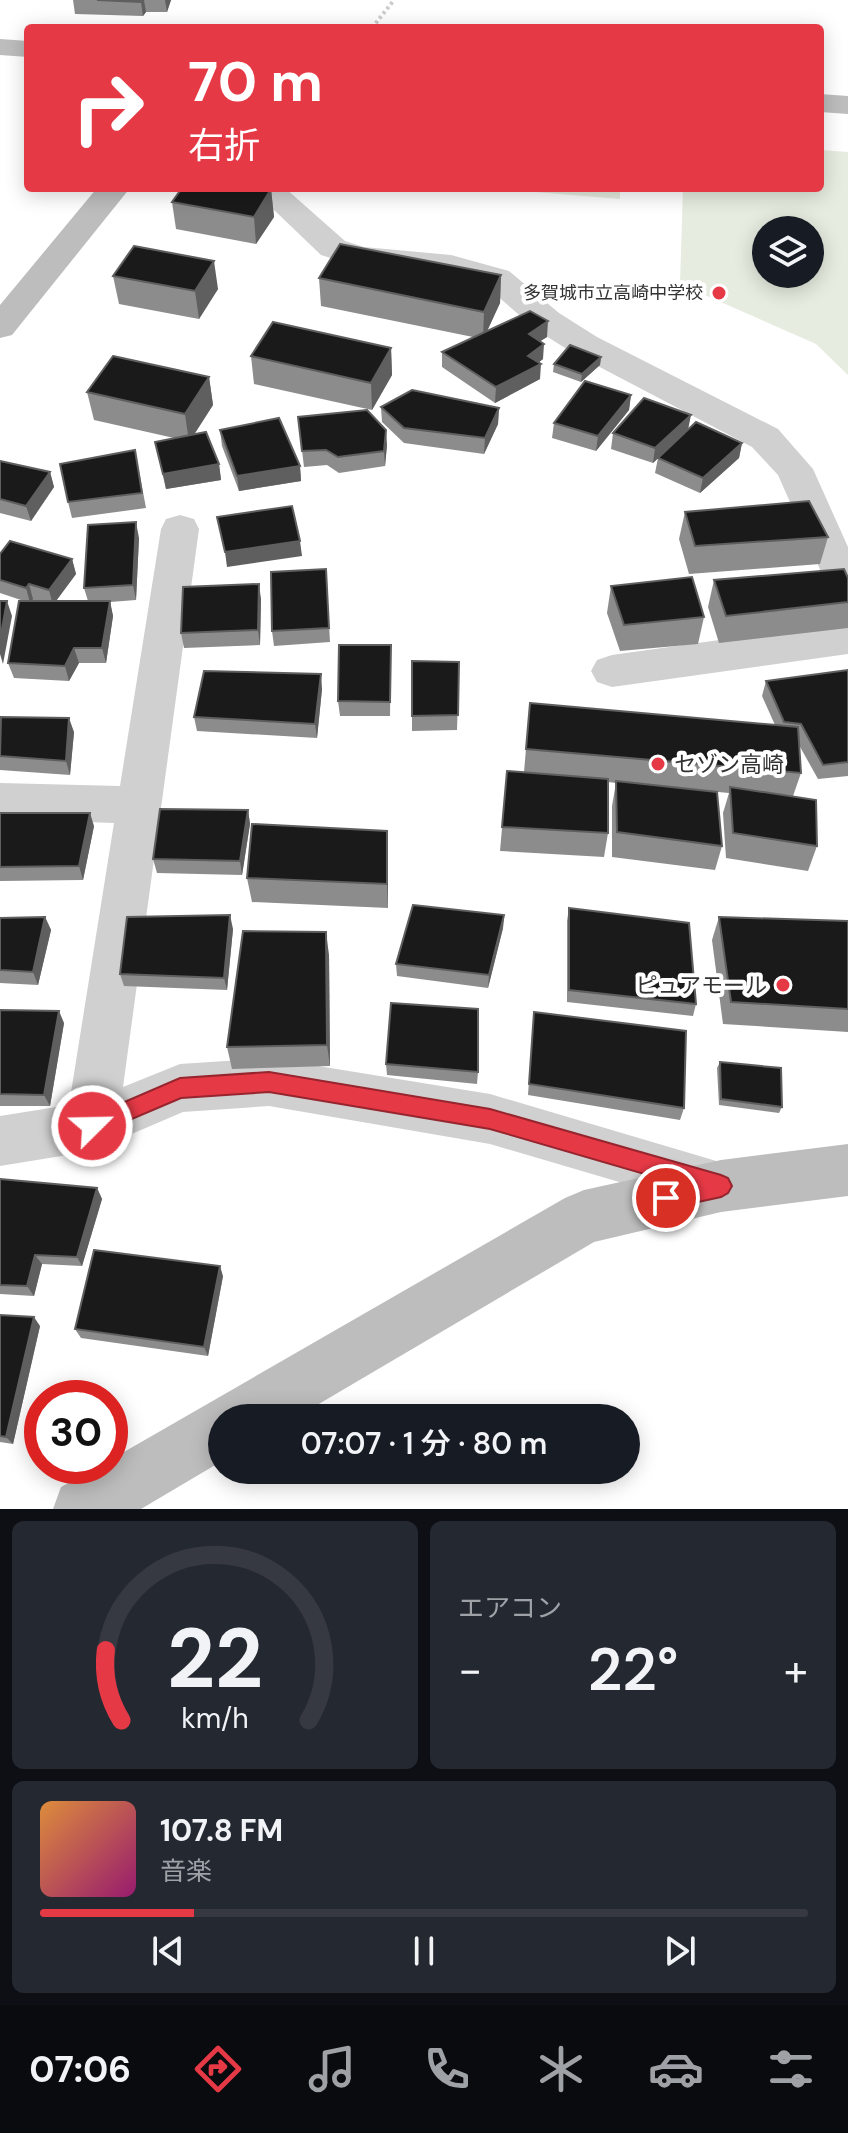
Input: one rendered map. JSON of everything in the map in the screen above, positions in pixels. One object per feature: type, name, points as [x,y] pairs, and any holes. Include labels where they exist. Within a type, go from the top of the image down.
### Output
[{"type":"street","points":[[0,47],[24,49]]},
{"type":"street","points":[[824,103],[848,105]]},
{"type":"street","points":[[0,327],[111,192]]},
{"type":"street","points":[[271,192],[333,248],[360,257],[451,265],[497,278],[547,321],[585,345],[765,438],[794,469],[848,591]]},
{"type":"street","points":[[92,1126],[180,529]]},
{"type":"street","points":[[612,671],[848,638]]},
{"type":"street","points":[[0,801],[140,805]]},
{"type":"street","points":[[0,1141],[92,1126],[180,1088],[269,1082],[490,1119],[721,1186]]},
{"type":"street","points":[[263,1404],[584,1217],[721,1186],[848,1170]]},
{"type":"street","points":[[83,1509],[208,1436]]},
{"type":"path","points":[[375,24],[394,0]]},
{"type":"shaded area","points":[[824,150],[848,152],[848,375],[816,344],[680,284],[683,192],[824,192]]},
{"type":"shaded area","points":[[535,192],[620,192],[620,199]]},
{"type":"building","points":[[97,0],[142,0],[141,2]]},
{"type":"building","points":[[179,192],[269,192],[254,217],[172,202]]},
{"type":"building","points":[[340,244],[501,275],[484,312],[319,278]]},
{"type":"building","points":[[134,246],[214,261],[195,291],[113,276]]},
{"type":"building","points":[[530,311],[548,321],[529,334],[544,344],[528,356],[541,364],[496,387],[442,352]]},
{"type":"building","points":[[273,322],[391,348],[371,383],[251,356]]},
{"type":"building","points":[[570,345],[601,357],[582,374],[554,364]]},
{"type":"building","points":[[113,356],[209,377],[185,414],[87,392]]},
{"type":"building","points":[[585,381],[631,395],[598,436],[554,423]]},
{"type":"building","points":[[412,390],[499,408],[485,438],[404,428],[381,407]]},
{"type":"building","points":[[644,398],[691,415],[655,448],[613,433]]},
{"type":"building","points":[[367,410],[386,430],[384,451],[338,457],[326,450],[302,451],[298,417]]},
{"type":"building","points":[[279,418],[300,466],[237,476],[220,430]]},
{"type":"building","points":[[696,422],[742,443],[703,478],[658,458]]},
{"type":"building","points":[[206,432],[219,464],[163,474],[155,442]]},
{"type":"building","points":[[135,450],[142,493],[68,502],[60,464]]},
{"type":"building","points":[[0,461],[50,472],[26,506],[0,499]]},
{"type":"building","points":[[809,501],[828,537],[695,546],[685,512]]},
{"type":"building","points":[[292,506],[300,541],[225,552],[217,517]]},
{"type":"building","points":[[136,522],[133,585],[84,588],[88,525]]},
{"type":"building","points":[[10,541],[72,559],[49,590],[29,584],[26,588],[0,580],[0,554]]},
{"type":"building","points":[[326,569],[329,628],[272,631],[271,572]]},
{"type":"building","points":[[844,569],[848,578],[848,602],[726,616],[714,580]]},
{"type":"building","points":[[692,577],[704,617],[624,625],[611,586]]},
{"type":"building","points":[[259,584],[258,630],[181,633],[183,587]]},
{"type":"building","points":[[0,601],[7,601],[0,640]]},
{"type":"building","points":[[19,601],[110,601],[102,648],[74,648],[65,666],[8,663]]},
{"type":"building","points":[[339,645],[391,645],[390,702],[338,701]]},
{"type":"building","points":[[412,661],[459,662],[458,715],[412,716]]},
{"type":"building","points":[[848,670],[848,762],[823,765],[801,724],[784,722],[766,681]]},
{"type":"building","points":[[204,671],[321,674],[315,724],[194,717]]},
{"type":"building","points":[[530,703],[798,727],[801,773],[526,749]]},
{"type":"building","points":[[1,717],[69,718],[66,761],[0,756]]},
{"type":"building","points":[[507,771],[608,779],[608,833],[502,827]]},
{"type":"building","points":[[616,781],[717,792],[722,846],[617,832]]},
{"type":"building","points":[[730,787],[816,800],[817,846],[733,833]]},
{"type":"building","points":[[160,809],[248,810],[240,861],[153,859]]},
{"type":"building","points":[[0,813],[90,813],[79,866],[0,867]]},
{"type":"building","points":[[252,824],[387,831],[387,884],[247,878]]},
{"type":"building","points":[[413,905],[504,915],[489,975],[396,964]]},
{"type":"building","points":[[569,908],[689,923],[696,1004],[569,990]]},
{"type":"building","points":[[230,915],[224,978],[120,974],[127,917]]},
{"type":"building","points":[[45,917],[33,972],[0,970],[0,918]]},
{"type":"building","name":"ピュアモール","points":[[719,917],[848,921],[848,1009],[731,1002]]},
{"type":"building","points":[[243,931],[326,932],[327,1045],[227,1047]]},
{"type":"building","points":[[391,1003],[478,1009],[478,1072],[386,1064]]},
{"type":"building","points":[[0,1010],[59,1011],[44,1095],[0,1094]]},
{"type":"building","points":[[534,1012],[686,1031],[684,1108],[529,1084]]},
{"type":"building","points":[[720,1062],[781,1068],[782,1107],[721,1099]]},
{"type":"building","points":[[0,1179],[97,1188],[77,1257],[35,1255],[27,1286],[0,1285]]},
{"type":"building","points":[[94,1250],[220,1266],[204,1347],[75,1329]]},
{"type":"building","points":[[0,1315],[34,1317],[6,1437],[0,1436]]},
{"type":"place","name":"多賀城市立高崎中学校","points":[[719,293]]},
{"type":"place","name":"セゾン高崎","points":[[658,764]]},
{"type":"place","name":"ピュアモール","points":[[783,985]]},
{"type":"route","points":[[92,1126],[180,1088],[269,1082],[490,1119],[721,1186],[666,1198]]}]
